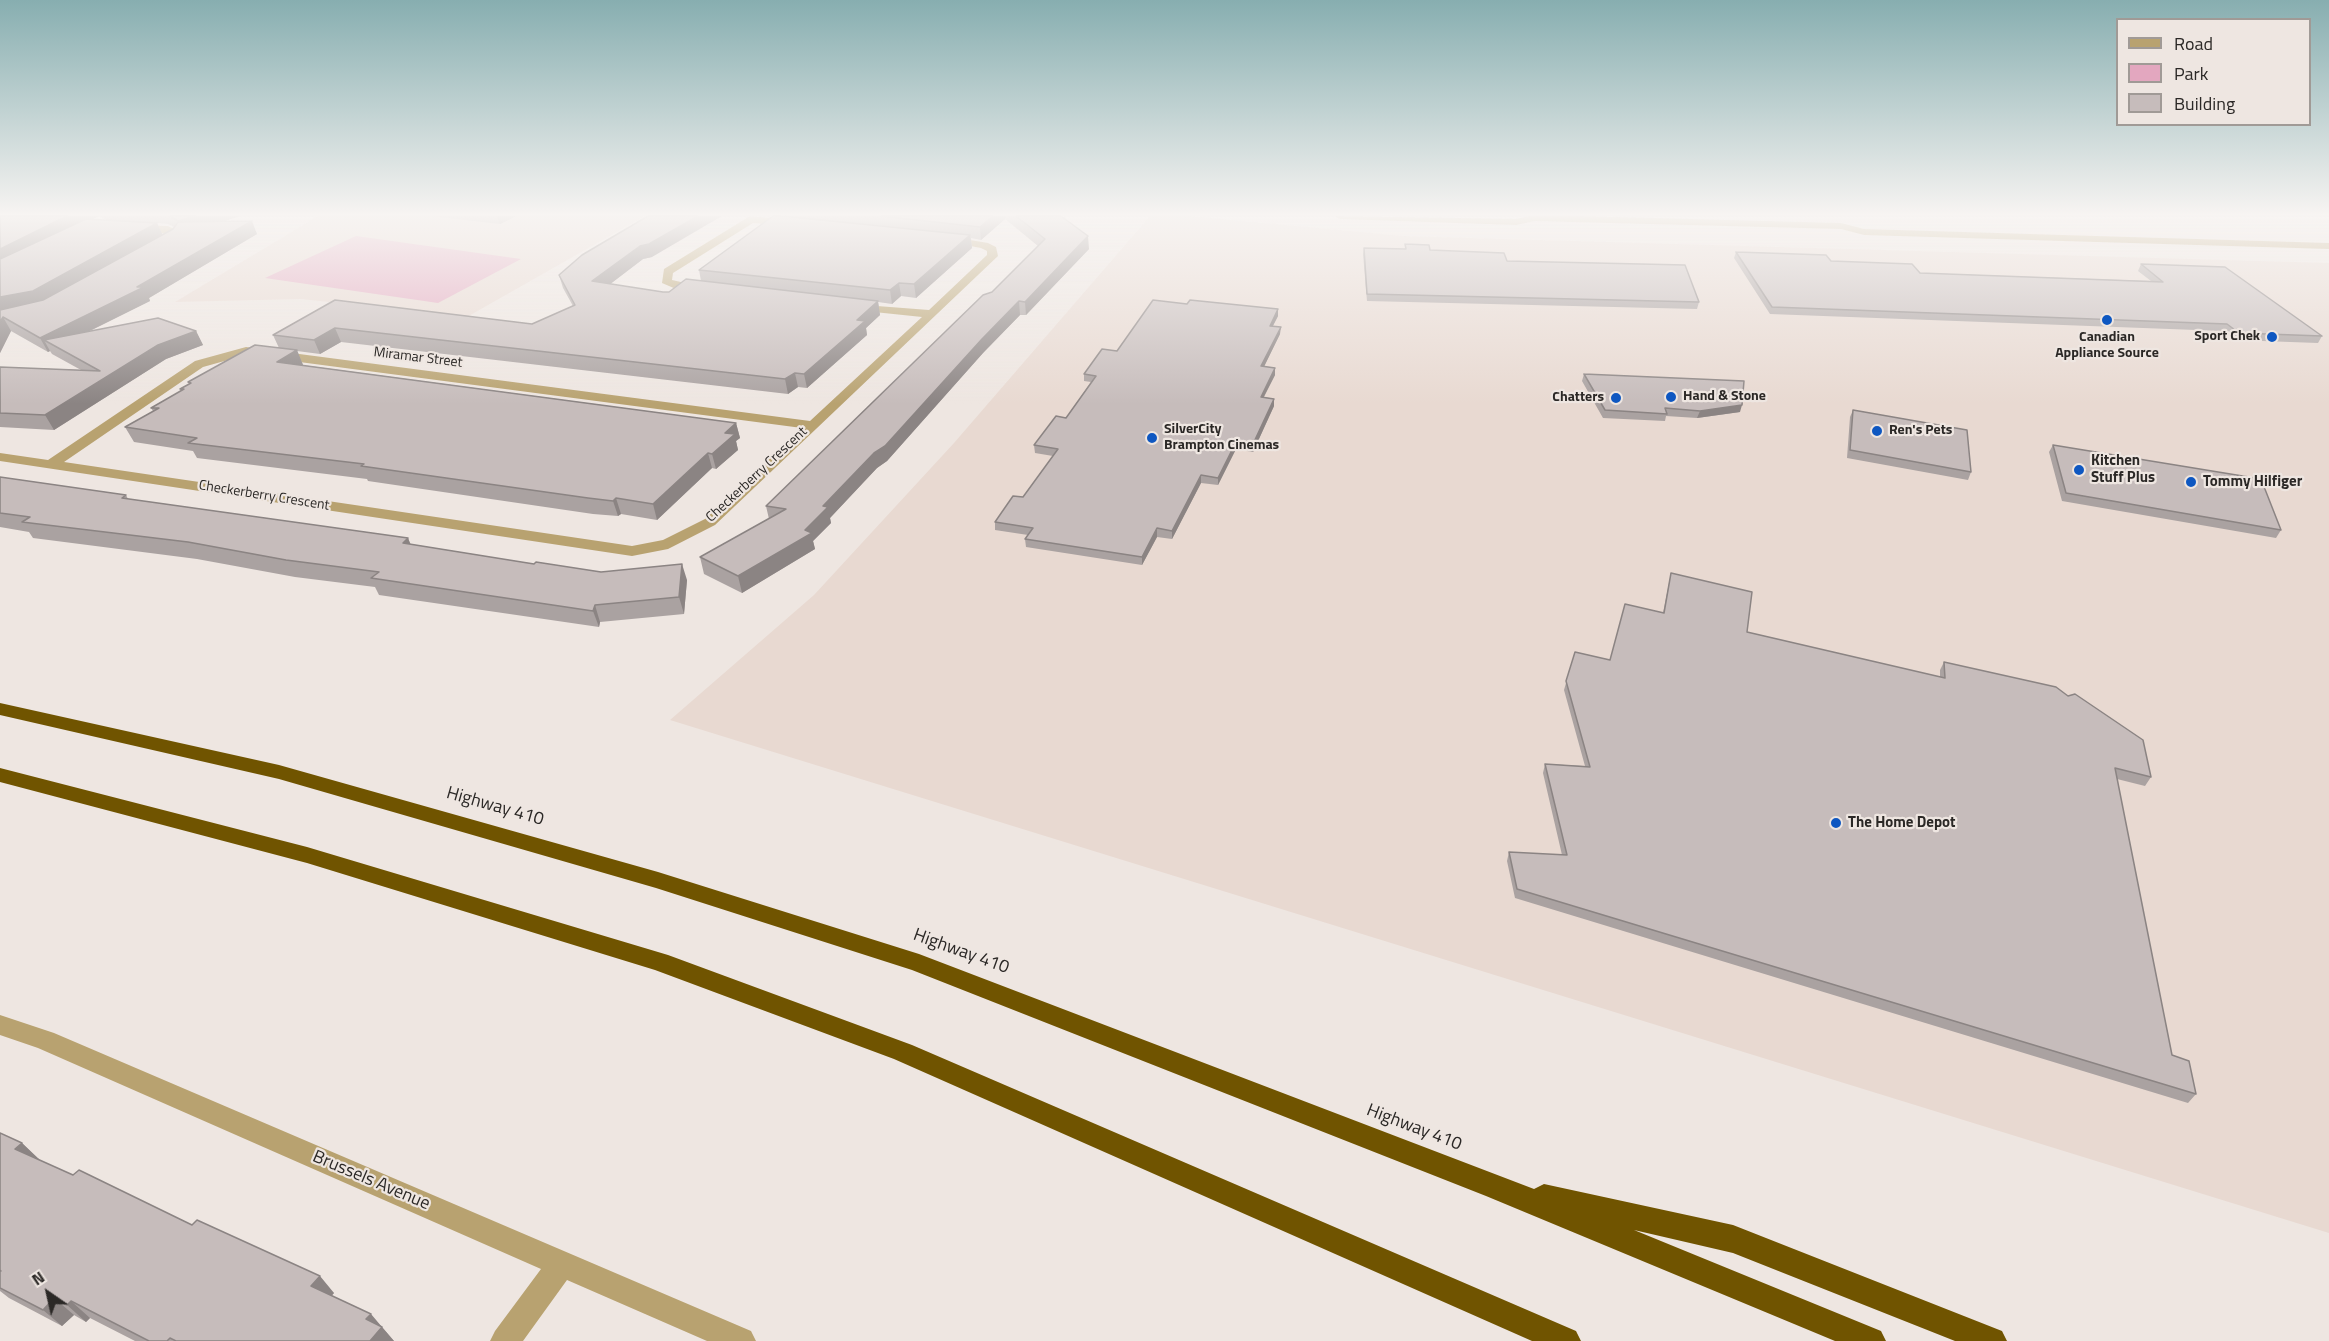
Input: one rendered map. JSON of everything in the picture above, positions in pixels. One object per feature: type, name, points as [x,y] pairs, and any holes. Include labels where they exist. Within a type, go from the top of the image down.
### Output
[{"type":"highway","name":"Highway 410","points":[[0,709],[279,772],[658,880],[919,963],[1496,1187],[1871,1341]]},
{"type":"highway","points":[[0,775],[307,855],[660,962],[903,1052],[1566,1341]]},
{"type":"highway","points":[[1496,1187],[1733,1239],[1992,1341]]},
{"type":"street","points":[[666,279],[676,286],[716,290]]},
{"type":"street","name":"Checkerberry Crescent","points":[[0,457],[632,551],[668,544],[710,522],[810,425],[969,279]]},
{"type":"street","points":[[841,304],[931,314]]},
{"type":"street","name":"Miramar Street","points":[[52,464],[199,364],[246,351],[810,425]]},
{"type":"street","name":"Brussels Avenue","points":[[0,1025],[56,1045],[741,1341]]},
{"type":"street","points":[[505,1341],[562,1264]]},
{"type":"shaded area","points":[[214,279],[535,279],[467,317],[301,299],[175,302]]},
{"type":"shaded area","points":[[1096,279],[2329,279],[2329,1233],[670,720],[814,595],[954,443]]},
{"type":"green space","points":[[269,279],[484,279],[438,303]]},
{"type":"building","points":[[0,279],[56,279],[33,291],[0,297]]},
{"type":"building","points":[[82,279],[152,279],[137,287],[144,287],[40,338],[3,317],[0,322],[0,310],[43,300]]},
{"type":"building","points":[[561,279],[595,279],[592,281],[663,292],[669,292],[686,279],[878,301],[857,320],[865,321],[804,374],[795,373],[785,379],[335,328],[314,340],[273,335],[335,300],[532,324],[575,305]]},
{"type":"building","points":[[781,279],[920,279],[914,284],[899,283],[890,290]]},
{"type":"building","points":[[1005,279],[1047,279],[1025,302],[1019,301],[885,446],[874,453],[823,506],[828,507],[805,530],[812,533],[738,576],[700,557],[786,509],[766,506],[983,295],[992,292]]},
{"type":"building","points":[[1366,279],[1690,279],[1699,302],[1367,294]]},
{"type":"building","points":[[1753,279],[2071,279],[2163,282],[2159,279],[2241,279],[2322,336],[2239,333],[2227,324],[1772,307]]},
{"type":"building","name":"SilverCity Brampton Cinemas","points":[[1153,300],[1187,304],[1190,300],[1278,309],[1270,326],[1281,327],[1261,366],[1275,368],[1261,397],[1274,399],[1253,444],[1236,442],[1218,478],[1201,475],[1172,531],[1157,528],[1142,557],[1025,539],[1033,528],[995,522],[1013,496],[1023,497],[1058,449],[1034,445],[1056,416],[1066,418],[1096,376],[1084,374],[1102,349],[1117,351]]},
{"type":"building","points":[[158,318],[196,331],[158,345],[45,415],[0,413],[0,367],[100,371],[44,340]]},
{"type":"building","points":[[255,345],[297,350],[277,362],[736,423],[725,433],[735,434],[712,454],[708,453],[653,504],[616,498],[613,501],[588,498],[361,466],[364,464],[188,443],[197,438],[125,427],[159,408],[151,408],[184,389],[180,389],[191,383],[188,382]]},
{"type":"building","points":[[1584,374],[1744,381],[1742,405],[1700,411],[1665,408],[1667,414],[1605,410]]},
{"type":"building","points":[[1853,410],[1967,430],[1971,472],[1850,450]]},
{"type":"building","points":[[2053,445],[2261,479],[2281,530],[2066,493]]},
{"type":"building","points":[[0,477],[126,495],[122,498],[408,538],[403,543],[534,564],[536,562],[601,572],[682,564],[679,597],[595,605],[593,611],[371,578],[379,572],[286,560],[188,542],[22,522],[30,517],[0,513]]},
{"type":"building","name":"The Home Depot","points":[[1671,573],[1752,592],[1747,632],[1945,678],[1944,662],[2056,687],[2068,696],[2075,694],[2143,740],[2151,777],[2115,768],[2172,1055],[2189,1061],[2196,1094],[1517,889],[1509,852],[1567,855],[1545,764],[1590,767],[1566,681],[1575,652],[1610,660],[1625,604],[1664,613]]},
{"type":"building","points":[[0,1133],[22,1143],[15,1149],[73,1175],[79,1170],[192,1225],[197,1220],[320,1276],[311,1286],[371,1314],[366,1319],[382,1327],[370,1341],[176,1341],[170,1338],[167,1341],[149,1341],[71,1301],[67,1305],[54,1298],[43,1310],[0,1288]]},
{"type":"place","name":"Canadian Appliance Source","points":[[2107,320]]},
{"type":"place","name":"Sport Chek","points":[[2272,337]]},
{"type":"place","name":"Hand & Stone","points":[[1671,397]]},
{"type":"place","name":"Chatters","points":[[1616,398]]},
{"type":"place","name":"Ren's Pets","points":[[1877,431]]},
{"type":"place","name":"SilverCity Brampton Cinemas","points":[[1152,438]]},
{"type":"place","name":"Kitchen Stuff Plus","points":[[2079,470]]},
{"type":"place","name":"Tommy Hilfiger","points":[[2191,482]]},
{"type":"place","name":"The Home Depot","points":[[1836,823]]}]
